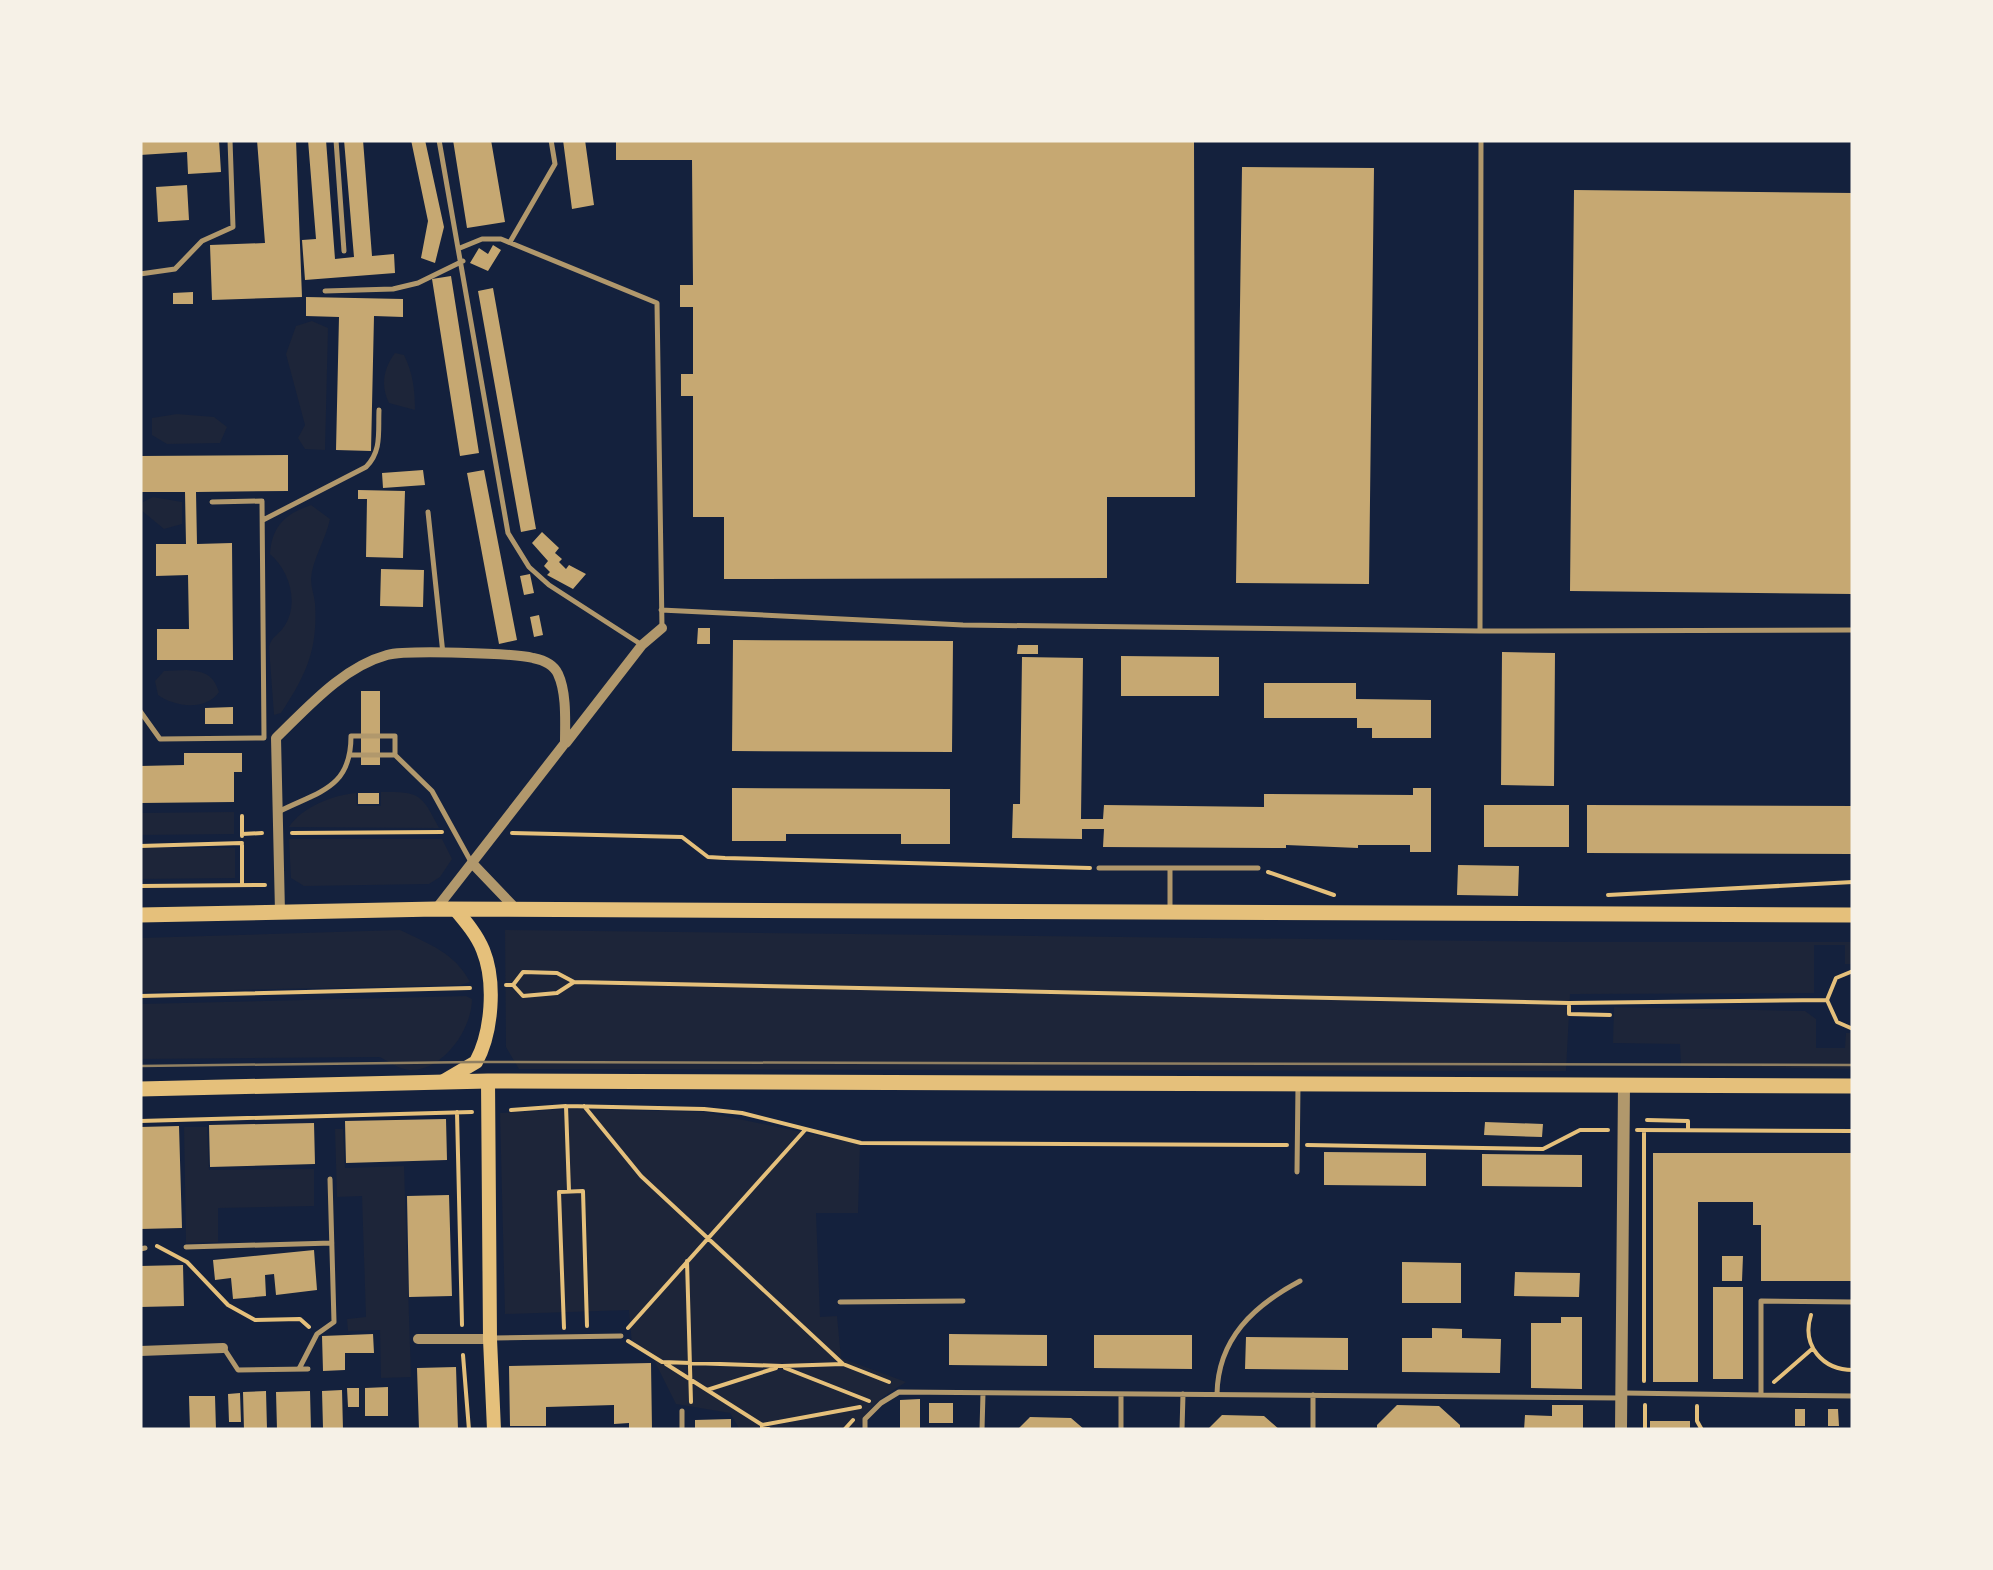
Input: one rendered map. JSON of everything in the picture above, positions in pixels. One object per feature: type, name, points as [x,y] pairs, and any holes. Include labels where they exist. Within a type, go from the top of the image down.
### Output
[{"type":"main road","points":[[140,915],[436,909],[1853,914]]},
{"type":"main road","points":[[442,1082],[476,1062],[488,1024],[489,978],[484,951],[456,909]]},
{"type":"main road","points":[[140,1089],[442,1082],[1853,1086]]},
{"type":"main road","points":[[488,1082],[494,1430]]},
{"type":"street","points":[[436,909],[642,645],[662,628]]},
{"type":"street","points":[[280,912],[278,812],[270,738],[351,672],[388,655],[532,658],[550,664],[558,675],[565,744]]},
{"type":"street","points":[[472,863],[516,909]]},
{"type":"street","points":[[1621,1430],[1624,1085]]},
{"type":"street","points":[[418,1339],[490,1338]]},
{"type":"street","points":[[140,1351],[223,1348]]},
{"type":"lane","points":[[140,274],[175,269],[202,241],[233,227],[230,140]]},
{"type":"lane","points":[[336,140],[344,251]]},
{"type":"lane","points":[[439,140],[508,532],[529,566],[549,585],[642,645]]},
{"type":"lane","points":[[510,242],[555,164],[551,140]]},
{"type":"lane","points":[[1480,140],[1480,630]]},
{"type":"lane","points":[[460,248],[482,239],[510,242],[657,304],[662,628]]},
{"type":"lane","points":[[325,291],[418,283],[463,261]]},
{"type":"lane","points":[[263,520],[366,467],[378,449],[379,410]]},
{"type":"lane","points":[[140,711],[160,739],[270,738],[262,502],[212,502]]},
{"type":"lane","points":[[428,512],[443,654]]},
{"type":"lane","points":[[661,610],[964,625],[1853,630]]},
{"type":"lane","points":[[278,812],[338,783],[351,755],[352,736],[395,736],[395,755]]},
{"type":"lane","points":[[351,755],[395,755],[432,791],[472,863]]},
{"type":"lane","points":[[1099,868],[1258,868]]},
{"type":"lane","points":[[1170,868],[1170,912]]},
{"type":"lane","points":[[1297,1172],[1298,1082]]},
{"type":"lane","points":[[298,1369],[316,1334],[334,1322],[330,1179]]},
{"type":"lane","points":[[186,1247],[332,1243]]},
{"type":"lane","points":[[1217,1394],[1218,1367],[1243,1322],[1268,1299],[1300,1281]]},
{"type":"lane","points":[[840,1302],[964,1301]]},
{"type":"lane","points":[[1760,1395],[1762,1301],[1853,1302]]},
{"type":"lane","points":[[490,1338],[621,1336]]},
{"type":"lane","points":[[223,1348],[238,1370],[308,1369]]},
{"type":"lane","points":[[865,1430],[866,1419],[899,1392],[1853,1396]]},
{"type":"lane","points":[[982,1392],[982,1430]]},
{"type":"lane","points":[[1121,1394],[1121,1430]]},
{"type":"lane","points":[[1182,1394],[1182,1430]]},
{"type":"lane","points":[[1313,1430],[1314,1395]]},
{"type":"lane","points":[[682,1412],[682,1430]]},
{"type":"path","points":[[242,816],[242,886]]},
{"type":"path","points":[[242,834],[454,832]]},
{"type":"path","points":[[495,833],[682,837],[708,857],[725,858],[1099,868]]},
{"type":"path","points":[[140,846],[242,843]]},
{"type":"path","points":[[1258,868],[1341,898]]},
{"type":"path","points":[[1595,896],[1853,882]]},
{"type":"path","points":[[140,886],[279,885]]},
{"type":"path","points":[[1853,971],[1836,978],[1828,1000],[1837,1022],[1853,1029]]},
{"type":"path","points":[[506,985],[514,984],[522,972],[557,972],[574,982],[1569,1003],[1828,1000]]},
{"type":"path","points":[[514,984],[524,996],[557,993],[574,982]]},
{"type":"path","points":[[140,996],[470,988]]},
{"type":"path","points":[[1569,1003],[1569,1014],[1610,1015]]},
{"type":"path","points":[[566,1106],[569,1191]]},
{"type":"path","points":[[511,1110],[566,1106],[704,1109],[742,1113],[861,1143],[1542,1149],[1580,1130],[1853,1131]]},
{"type":"path","points":[[584,1106],[640,1176],[842,1364],[896,1385]]},
{"type":"path","points":[[457,1112],[468,1430]]},
{"type":"path","points":[[140,1121],[472,1112]]},
{"type":"path","points":[[1647,1120],[1688,1121],[1688,1130]]},
{"type":"path","points":[[770,1430],[621,1336],[806,1129]]},
{"type":"path","points":[[1644,1130],[1645,1430]]},
{"type":"path","points":[[564,1337],[559,1192],[583,1191],[588,1337]]},
{"type":"path","points":[[156,1245],[187,1262],[228,1305],[255,1320],[300,1320],[316,1334]]},
{"type":"path","points":[[686,1261],[692,1412]]},
{"type":"path","points":[[1816,1301],[1808,1327],[1812,1349],[1828,1366],[1853,1370]]},
{"type":"path","points":[[1760,1395],[1812,1349]]},
{"type":"path","points":[[662,1362],[842,1364]]},
{"type":"path","points":[[707,1390],[782,1366],[869,1402]]},
{"type":"path","points":[[1698,1394],[1699,1430]]},
{"type":"path","points":[[762,1427],[863,1406]]},
{"type":"path","points":[[844,1430],[856,1416]]},
{"type":"shaded area","points":[[312,321],[328,328],[325,450],[305,449],[298,438],[305,425],[286,354],[296,326]]},
{"type":"shaded area","points":[[395,353],[404,355],[410,369],[415,410],[389,403],[386,396],[384,377]]},
{"type":"shaded area","points":[[177,414],[214,417],[227,427],[220,443],[167,444],[152,435],[152,418]]},
{"type":"shaded area","points":[[153,497],[182,502],[182,524],[164,529],[141,510],[143,502]]},
{"type":"shaded area","points":[[311,505],[330,519],[312,572],[312,648],[297,686],[281,713],[274,715],[269,647],[288,619],[292,599],[283,570],[270,554],[271,544],[282,522]]},
{"type":"shaded area","points":[[187,670],[208,675],[219,692],[206,702],[190,705],[158,695],[155,681],[164,671]]},
{"type":"shaded area","points":[[381,792],[418,797],[439,828],[289,827],[310,808],[338,796],[356,793],[357,806],[381,806]]},
{"type":"shaded area","points":[[234,812],[234,834],[140,835],[140,813]]},
{"type":"shaded area","points":[[289,839],[442,839],[452,859],[440,877],[429,884],[304,886],[291,878]]},
{"type":"shaded area","points":[[140,848],[235,848],[235,878],[140,879]]},
{"type":"shaded area","points":[[400,930],[449,956],[470,982],[140,992],[140,938]]},
{"type":"shaded area","points":[[505,930],[1853,942],[1853,964],[1845,964],[1845,945],[1814,945],[1814,993],[1570,994],[1566,1071],[519,1069],[506,1047]]},
{"type":"shaded area","points":[[466,996],[472,999],[471,1011],[461,1035],[444,1056],[421,1069],[405,1069],[380,1057],[140,1059],[140,1004]]},
{"type":"shaded area","points":[[1614,1007],[1805,1011],[1816,1019],[1816,1048],[1845,1048],[1846,1033],[1853,1033],[1853,1069],[1681,1066],[1680,1044],[1613,1043]]},
{"type":"shaded area","points":[[570,1109],[705,1112],[860,1144],[858,1213],[816,1213],[820,1317],[837,1316],[841,1358],[906,1382],[871,1408],[860,1430],[740,1430],[730,1413],[676,1404],[653,1358],[632,1345],[629,1310],[505,1314],[500,1113]]},
{"type":"shaded area","points":[[184,1127],[207,1127],[209,1170],[314,1169],[314,1206],[218,1208],[218,1242],[186,1243]]},
{"type":"shaded area","points":[[335,1129],[343,1129],[345,1168],[404,1166],[411,1377],[381,1378],[380,1330],[348,1331],[347,1319],[366,1317],[362,1196],[337,1197]]},
{"type":"building","points":[[140,140],[219,140],[221,172],[188,174],[187,152],[140,155]]},
{"type":"building","points":[[257,140],[296,140],[302,297],[212,300],[210,245],[265,243]]},
{"type":"building","points":[[308,140],[326,140],[335,259],[354,257],[344,140],[363,140],[372,256],[394,254],[395,273],[305,280],[302,240],[316,239]]},
{"type":"building","points":[[411,140],[425,140],[444,227],[435,263],[421,258],[428,221]]},
{"type":"building","points":[[453,140],[491,140],[505,222],[467,228]]},
{"type":"building","points":[[563,140],[585,140],[594,205],[572,209]]},
{"type":"building","points":[[616,140],[1194,140],[1195,497],[1107,497],[1107,578],[724,579],[724,517],[693,517],[693,396],[681,396],[681,374],[693,374],[693,307],[680,307],[680,285],[693,285],[692,160],[616,160]]},
{"type":"building","points":[[1242,167],[1374,168],[1369,584],[1236,583]]},
{"type":"building","points":[[187,185],[189,220],[158,222],[156,187]]},
{"type":"building","points":[[1574,190],[1853,193],[1853,594],[1570,591]]},
{"type":"building","points":[[493,245],[501,250],[488,271],[470,263],[479,248],[488,254]]},
{"type":"building","points":[[451,276],[479,453],[460,456],[432,279]]},
{"type":"building","points":[[493,288],[536,529],[521,532],[478,291]]},
{"type":"building","points":[[193,292],[193,304],[173,304],[173,293]]},
{"type":"building","points":[[306,297],[403,299],[403,317],[374,316],[371,451],[336,450],[339,317],[306,316]]},
{"type":"building","points":[[288,455],[288,491],[196,492],[197,544],[232,543],[233,660],[157,660],[157,629],[189,629],[188,575],[156,576],[156,544],[186,544],[185,492],[140,492],[140,456]]},
{"type":"building","points":[[423,470],[425,485],[383,488],[382,473]]},
{"type":"building","points":[[484,470],[517,640],[499,644],[467,473]]},
{"type":"building","points":[[358,490],[405,491],[403,558],[366,557],[367,499],[358,499]]},
{"type":"building","points":[[542,532],[559,548],[555,553],[566,569],[569,565],[586,574],[573,589],[547,575],[550,572],[544,566],[548,561],[532,543]]},
{"type":"building","points":[[381,569],[424,570],[423,607],[380,606]]},
{"type":"building","points":[[530,574],[534,593],[524,595],[520,576]]},
{"type":"building","points":[[539,615],[543,635],[534,637],[530,617]]},
{"type":"building","points":[[698,628],[710,628],[710,644],[697,644]]},
{"type":"building","points":[[733,640],[953,641],[952,752],[732,751]]},
{"type":"building","points":[[1018,645],[1038,645],[1038,654],[1017,654]]},
{"type":"building","points":[[1502,652],[1555,653],[1554,786],[1501,785]]},
{"type":"building","points":[[1121,656],[1219,657],[1219,696],[1121,696]]},
{"type":"building","points":[[1022,657],[1083,658],[1081,819],[1103,819],[1104,805],[1264,807],[1264,794],[1413,795],[1413,788],[1431,788],[1431,852],[1410,852],[1410,845],[1103,847],[1104,829],[1082,829],[1082,839],[1012,838],[1013,804],[1020,804]]},
{"type":"building","points":[[1264,683],[1356,683],[1356,699],[1431,700],[1431,738],[1372,738],[1372,728],[1357,728],[1357,718],[1264,718]]},
{"type":"building","points":[[361,691],[380,691],[380,765],[361,765]]},
{"type":"building","points":[[233,707],[233,724],[205,724],[205,708]]},
{"type":"building","points":[[184,753],[242,753],[242,772],[234,772],[234,802],[140,803],[140,766],[184,765]]},
{"type":"building","points":[[732,788],[950,789],[950,844],[901,844],[901,834],[786,834],[786,841],[732,841]]},
{"type":"building","points":[[358,793],[379,793],[379,804],[358,804]]},
{"type":"building","points":[[1484,805],[1569,805],[1569,847],[1484,847]]},
{"type":"building","points":[[1587,805],[1853,806],[1853,854],[1587,853]]},
{"type":"building","points":[[1458,865],[1519,866],[1518,896],[1457,895]]},
{"type":"building","points":[[446,1119],[447,1160],[346,1163],[345,1121]]},
{"type":"building","points":[[1485,1122],[1543,1124],[1542,1137],[1484,1135]]},
{"type":"building","points":[[314,1123],[315,1164],[210,1167],[209,1125]]},
{"type":"building","points":[[179,1126],[182,1228],[140,1229],[140,1127]]},
{"type":"building","points":[[1324,1152],[1426,1153],[1426,1186],[1324,1185]]},
{"type":"building","points":[[1653,1153],[1853,1153],[1853,1281],[1761,1281],[1761,1225],[1753,1225],[1753,1202],[1698,1202],[1698,1382],[1653,1382]]},
{"type":"building","points":[[1482,1154],[1582,1155],[1582,1187],[1482,1186]]},
{"type":"building","points":[[449,1195],[452,1296],[409,1297],[407,1196]]},
{"type":"building","points":[[314,1250],[317,1290],[276,1295],[274,1274],[265,1275],[266,1296],[233,1299],[231,1278],[215,1280],[213,1260]]},
{"type":"building","points":[[1722,1256],[1743,1256],[1742,1281],[1722,1281]]},
{"type":"building","points":[[1402,1262],[1461,1263],[1461,1303],[1402,1303]]},
{"type":"building","points":[[183,1265],[184,1306],[140,1307],[140,1266]]},
{"type":"building","points":[[1515,1272],[1580,1273],[1579,1297],[1514,1296]]},
{"type":"building","points":[[1713,1287],[1743,1287],[1743,1379],[1713,1379]]},
{"type":"building","points":[[1561,1317],[1582,1317],[1582,1389],[1531,1388],[1531,1323],[1561,1323]]},
{"type":"building","points":[[1432,1328],[1462,1329],[1462,1338],[1501,1339],[1500,1373],[1402,1372],[1402,1338],[1432,1338]]},
{"type":"building","points":[[373,1334],[374,1353],[345,1353],[345,1370],[323,1371],[322,1336]]},
{"type":"building","points":[[949,1334],[1047,1335],[1047,1366],[949,1365]]},
{"type":"building","points":[[1094,1335],[1192,1335],[1192,1369],[1094,1368]]},
{"type":"building","points":[[1246,1337],[1348,1338],[1348,1370],[1245,1369]]},
{"type":"building","points":[[651,1363],[652,1430],[629,1430],[629,1423],[614,1424],[614,1405],[546,1407],[546,1426],[510,1426],[509,1366]]},
{"type":"building","points":[[456,1367],[458,1430],[419,1430],[417,1368]]},
{"type":"building","points":[[388,1387],[388,1416],[365,1416],[365,1388]]},
{"type":"building","points":[[347,1388],[359,1388],[359,1407],[348,1407]]},
{"type":"building","points":[[342,1390],[343,1430],[326,1430],[322,1391]]},
{"type":"building","points":[[266,1391],[267,1429],[244,1430],[243,1392]]},
{"type":"building","points":[[310,1391],[311,1430],[277,1430],[276,1392]]},
{"type":"building","points":[[240,1393],[241,1422],[229,1422],[228,1394]]},
{"type":"building","points":[[189,1396],[215,1396],[216,1430],[190,1430]]},
{"type":"building","points":[[920,1399],[920,1430],[900,1428],[900,1400]]},
{"type":"building","points":[[929,1403],[953,1403],[953,1423],[929,1423]]},
{"type":"building","points":[[1397,1405],[1439,1406],[1460,1425],[1460,1430],[1377,1430],[1377,1425]]},
{"type":"building","points":[[1552,1405],[1583,1405],[1583,1430],[1524,1430],[1525,1415],[1552,1416]]},
{"type":"building","points":[[1795,1409],[1805,1409],[1805,1426],[1795,1426]]},
{"type":"building","points":[[1828,1409],[1838,1409],[1839,1426],[1828,1426]]},
{"type":"building","points":[[1222,1415],[1264,1416],[1280,1430],[1207,1430]]},
{"type":"building","points":[[1030,1417],[1071,1418],[1085,1430],[1017,1430]]},
{"type":"building","points":[[731,1419],[731,1430],[695,1430],[695,1420]]},
{"type":"building","points":[[1650,1421],[1690,1421],[1690,1430],[1650,1430]]},
{"type":"tram line","points":[[140,1066],[476,1062],[1853,1065]]}]
